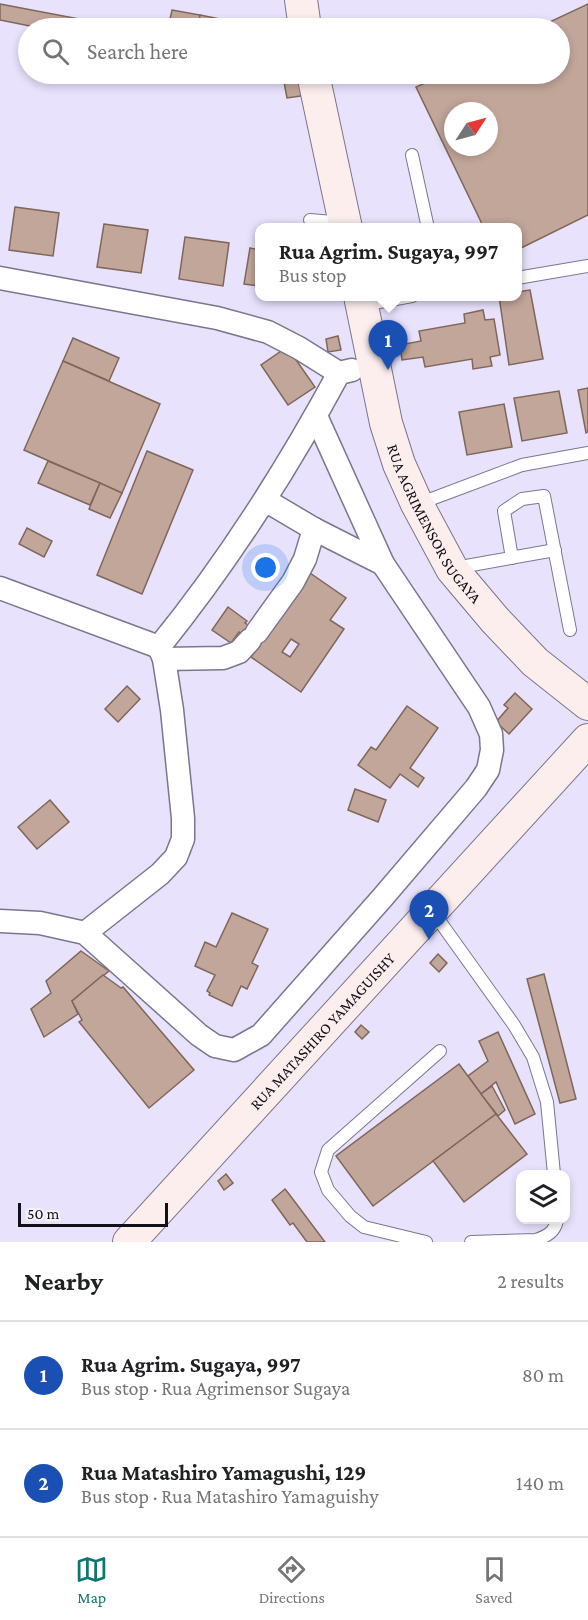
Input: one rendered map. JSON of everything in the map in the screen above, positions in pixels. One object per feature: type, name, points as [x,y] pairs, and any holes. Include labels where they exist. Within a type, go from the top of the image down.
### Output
[{"type":"main road","points":[[301,0],[304,18]]},
{"type":"main road","points":[[315,84],[345,223]]},
{"type":"main road","name":"RUA AGRIMENSOR SUGAYA","points":[[361,301],[357,369],[386,423],[399,464],[417,504],[452,568],[495,620],[535,662],[588,704]]},
{"type":"main road","name":"RUA MATASHIRO YAMAGUISHY","points":[[129,1242],[588,740]]},
{"type":"street","points":[[0,278],[217,318],[268,332],[299,348],[357,369],[316,416],[265,500],[161,653],[177,750],[183,839],[176,857],[160,874],[85,933]]},
{"type":"street","points":[[0,921],[40,923],[85,933],[199,1035],[215,1046],[234,1050],[261,1035],[383,897],[476,788],[488,770],[492,750],[491,734],[478,707],[383,564],[316,416]]},
{"type":"street","points":[[265,500],[314,529],[383,564]]},
{"type":"street","points":[[0,588],[161,653],[223,658],[239,652],[254,636],[293,582],[305,559],[314,529]]},
{"type":"lane","points":[[412,155],[427,223]]},
{"type":"lane","points":[[310,220],[331,223]]},
{"type":"lane","points":[[522,277],[588,266]]},
{"type":"lane","points":[[417,504],[522,465],[588,453]]},
{"type":"lane","points":[[512,558],[504,511],[522,500],[544,496],[570,630]]},
{"type":"lane","points":[[452,568],[555,550]]},
{"type":"lane","points":[[432,911],[514,1025],[533,1057],[548,1102],[554,1170]]},
{"type":"lane","points":[[426,1242],[364,1227],[328,1190],[321,1172],[328,1150],[440,1050]]},
{"type":"lane","points":[[471,1242],[536,1240],[546,1237],[556,1228],[556,1224]]},
{"type":"building","points":[[0,4],[74,18],[18,18],[18,24],[0,20]]},
{"type":"building","points":[[588,4],[588,215],[522,248],[522,223],[482,223],[449,156],[498,156],[498,102],[444,102],[444,145],[416,87],[423,84],[570,84],[570,18],[558,18]]},
{"type":"building","points":[[172,10],[200,15],[200,18],[170,18]]},
{"type":"building","points":[[200,15],[215,18],[200,18]]},
{"type":"building","points":[[284,84],[305,84],[307,95],[287,98]]},
{"type":"building","points":[[15,207],[59,213],[53,256],[9,250]]},
{"type":"building","points":[[104,224],[148,230],[141,273],[97,267]]},
{"type":"building","points":[[185,237],[229,243],[223,286],[179,279]]},
{"type":"building","points":[[250,248],[255,249],[255,285],[244,284]]},
{"type":"building","points":[[530,290],[543,359],[509,365],[500,301],[522,301],[522,291]]},
{"type":"building","points":[[483,310],[485,320],[494,319],[500,355],[490,357],[492,366],[473,369],[472,359],[425,367],[423,357],[402,360],[400,345],[421,341],[419,331],[465,323],[464,314]]},
{"type":"building","points":[[338,336],[341,350],[328,352],[326,339]]},
{"type":"building","points":[[73,338],[119,358],[109,381],[63,361]]},
{"type":"building","points":[[287,347],[315,387],[288,405],[261,365]]},
{"type":"building","points":[[63,361],[160,404],[122,493],[24,450]]},
{"type":"building","points":[[588,388],[588,432],[586,433],[578,390]]},
{"type":"building","points":[[559,391],[567,433],[522,441],[514,398]]},
{"type":"building","points":[[504,404],[512,447],[467,455],[459,412]]},
{"type":"building","points":[[147,451],[193,470],[142,594],[97,575]]},
{"type":"building","points":[[48,461],[100,483],[90,505],[38,483]]},
{"type":"building","points":[[100,483],[122,493],[110,518],[89,509]]},
{"type":"building","points":[[27,528],[52,541],[44,557],[19,544]]},
{"type":"building","points":[[310,573],[346,598],[330,620],[344,629],[301,692],[251,657]],"holes":[[[291,639],[299,644],[290,657],[282,652]]]},
{"type":"building","points":[[228,607],[265,637],[259,646],[239,632],[231,643],[212,630]]},
{"type":"building","points":[[127,686],[140,699],[118,722],[105,709]]},
{"type":"building","points":[[515,693],[532,709],[509,734],[496,722],[508,708],[504,705]]},
{"type":"building","points":[[407,706],[438,728],[410,768],[424,778],[418,787],[400,774],[390,788],[358,765],[371,747],[376,750]]},
{"type":"building","points":[[355,789],[386,800],[378,822],[348,810]]},
{"type":"building","points":[[50,800],[69,822],[37,849],[18,827]]},
{"type":"building","points":[[232,913],[268,929],[252,963],[258,966],[247,989],[241,986],[232,1006],[209,995],[207,991],[215,975],[195,966],[205,942],[216,947]]},
{"type":"building","points":[[81,951],[109,971],[72,1001],[78,1014],[44,1037],[31,1009],[51,993],[46,981]]},
{"type":"building","points":[[438,954],[447,963],[439,972],[430,963]]},
{"type":"building","points":[[544,974],[576,1099],[560,1103],[527,979]]},
{"type":"building","points":[[103,975],[121,988],[123,987],[194,1070],[149,1108],[79,1022],[82,1020],[72,1001]]},
{"type":"building","points":[[361,1025],[369,1032],[362,1039],[355,1032]]},
{"type":"building","points":[[498,1032],[535,1114],[515,1124],[496,1082],[481,1094],[468,1076],[488,1061],[479,1041]]},
{"type":"building","points":[[459,1064],[496,1114],[373,1206],[336,1156]]},
{"type":"building","points":[[492,1086],[505,1110],[498,1116],[481,1094]]},
{"type":"building","points":[[496,1114],[527,1154],[464,1202],[433,1161]]},
{"type":"building","points":[[226,1174],[233,1183],[224,1190],[218,1181]]},
{"type":"building","points":[[285,1189],[325,1242],[307,1242],[293,1223],[290,1225],[272,1200]]},
{"type":"place","name":"Rua Agrim. Sugaya, 997","points":[[388,370]]},
{"type":"place","name":"Rua Matashiro Yamagushi, 129","points":[[429,940]]}]
